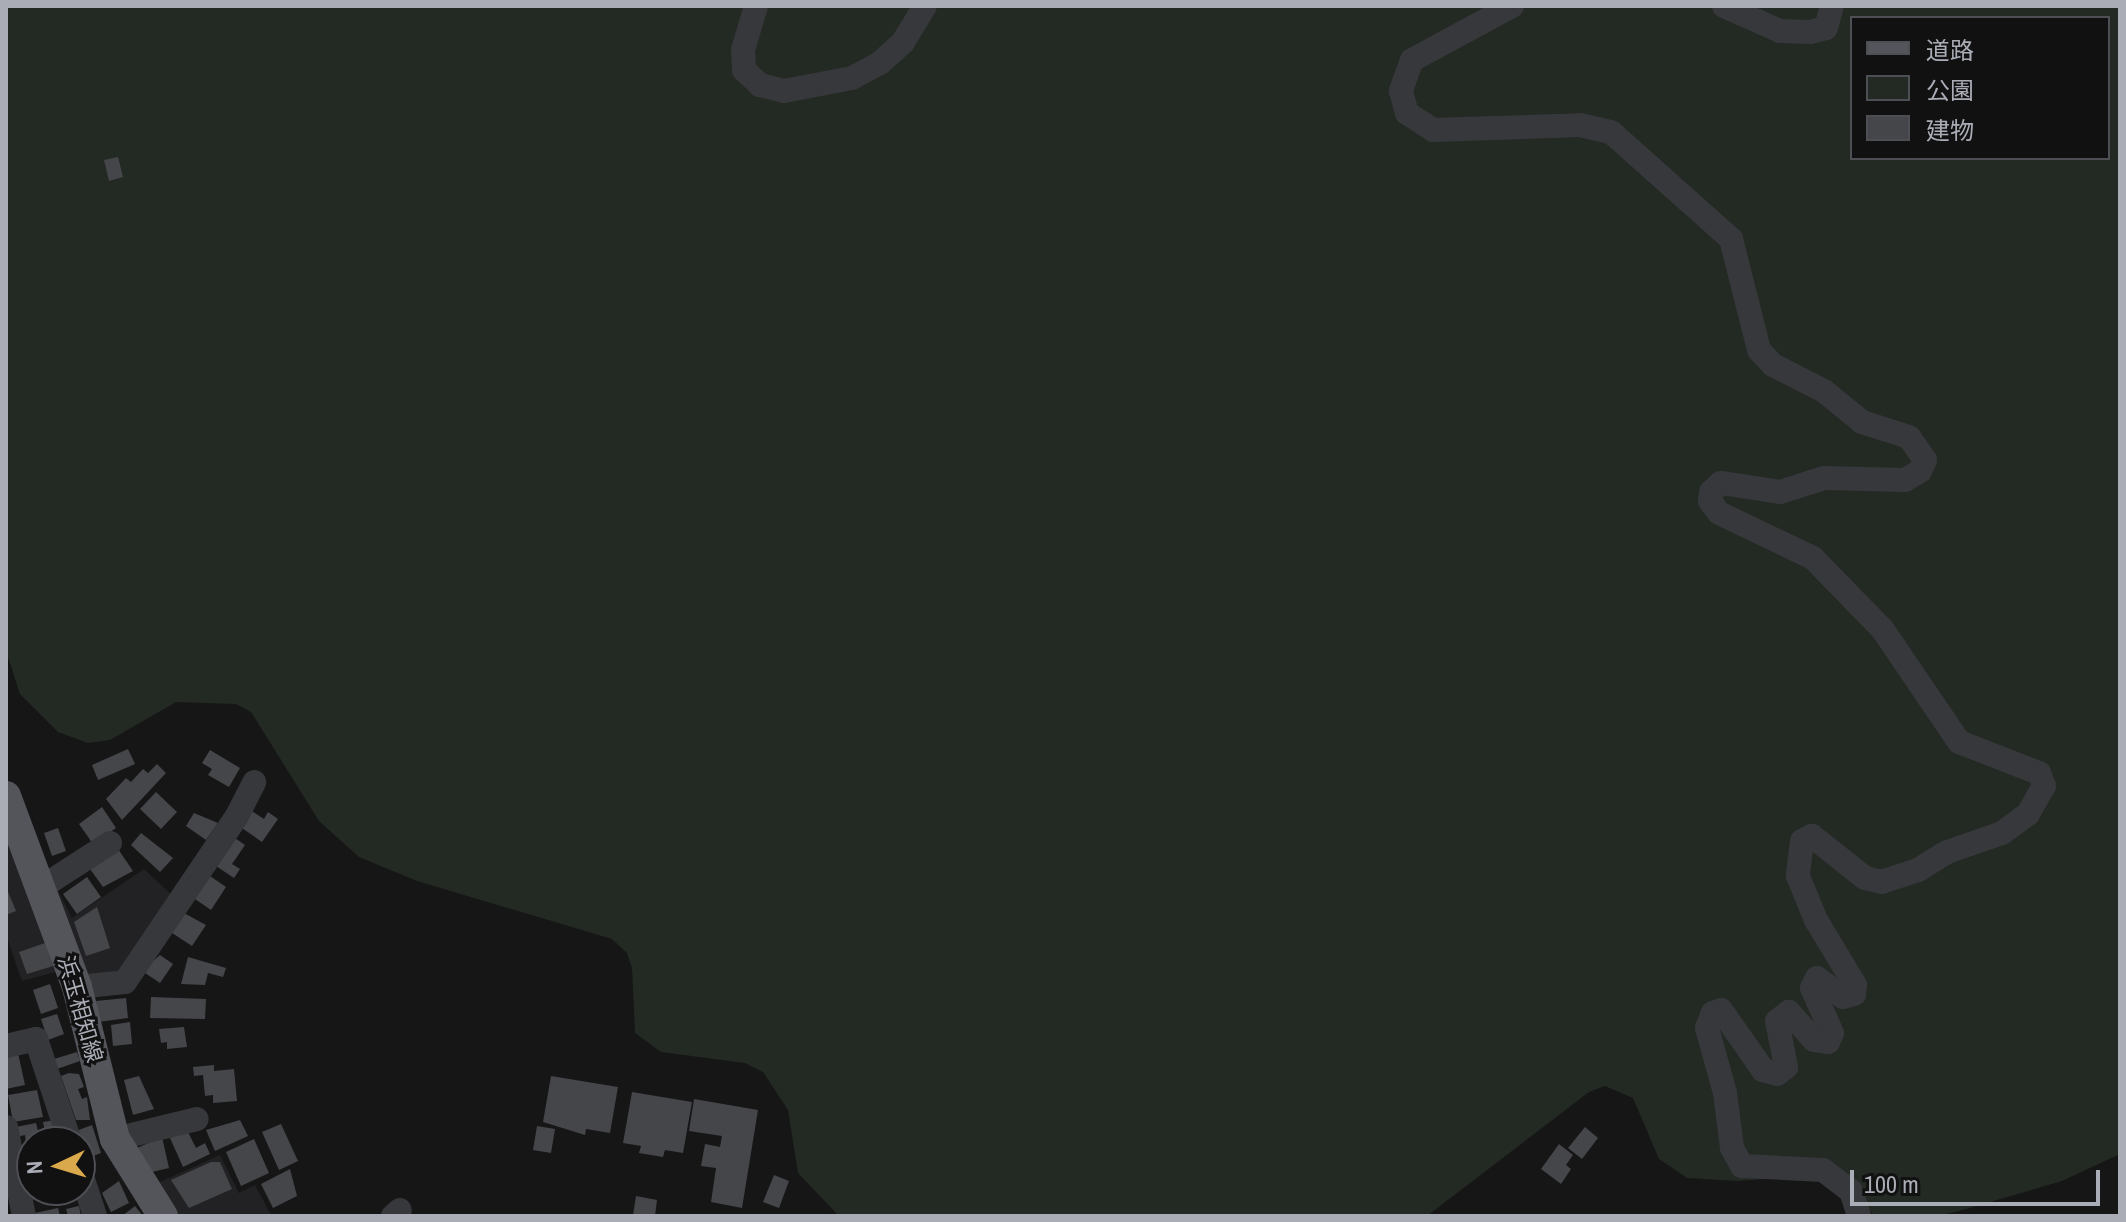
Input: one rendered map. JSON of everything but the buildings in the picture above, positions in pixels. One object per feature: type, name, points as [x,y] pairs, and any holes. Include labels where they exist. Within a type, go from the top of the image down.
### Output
[{"type":"main road","name":"浜玉相知線","points":[[6,796],[77,987],[115,1139],[163,1216]]},
{"type":"street","points":[[756,6],[743,50],[744,70],[760,85],[784,91],[852,78],[880,63],[903,42],[925,6]]},
{"type":"street","points":[[1512,6],[1412,60],[1403,73],[1401,91],[1407,113],[1433,130],[1580,125],[1611,132],[1731,239],[1759,350],[1773,365],[1824,391],[1862,422],[1909,437],[1925,460],[1920,471],[1905,480],[1824,478],[1780,492],[1721,483],[1711,492],[1710,501],[1719,513],[1813,558],[1883,630],[1959,742],[2039,773],[2044,786],[2028,814],[2002,833],[1947,852],[1918,870],[1882,882],[1865,878],[1812,836],[1802,841],[1798,876],[1816,920],[1855,985],[1854,994],[1843,997],[1817,978],[1812,988],[1832,1033],[1828,1042],[1814,1040],[1789,1012],[1777,1021],[1786,1067],[1777,1074],[1763,1070],[1721,1010],[1713,1013],[1707,1028],[1725,1093],[1732,1148],[1742,1166],[1823,1170],[1851,1191],[1859,1216]]},
{"type":"street","points":[[1724,6],[1780,31],[1810,32],[1826,28],[1832,6]]},
{"type":"street","points":[[77,987],[125,982],[237,816],[254,782]]},
{"type":"street","points":[[42,887],[110,843]]},
{"type":"street","points":[[6,1046],[36,1039],[65,1126]]},
{"type":"street","points":[[115,1139],[197,1119]]},
{"type":"street","points":[[6,1127],[24,1216]]},
{"type":"shaded area","points":[[6,815],[51,877],[72,918],[144,869],[177,900],[123,977],[65,985],[59,971],[22,981],[6,935]]},
{"type":"shaded area","points":[[220,1155],[239,1193],[255,1185],[271,1215],[173,1216],[151,1186]]},
{"type":"green space","points":[[6,6],[2120,6],[2120,1154],[2062,1181],[1939,1216],[1874,1216],[1845,1173],[1738,1181],[1687,1178],[1659,1159],[1633,1098],[1605,1086],[1589,1092],[1427,1216],[839,1216],[798,1173],[788,1110],[763,1072],[745,1063],[661,1052],[635,1033],[632,968],[627,953],[612,939],[417,881],[359,857],[319,821],[251,712],[236,704],[176,702],[110,740],[88,743],[58,732],[20,694],[6,651]]}]
